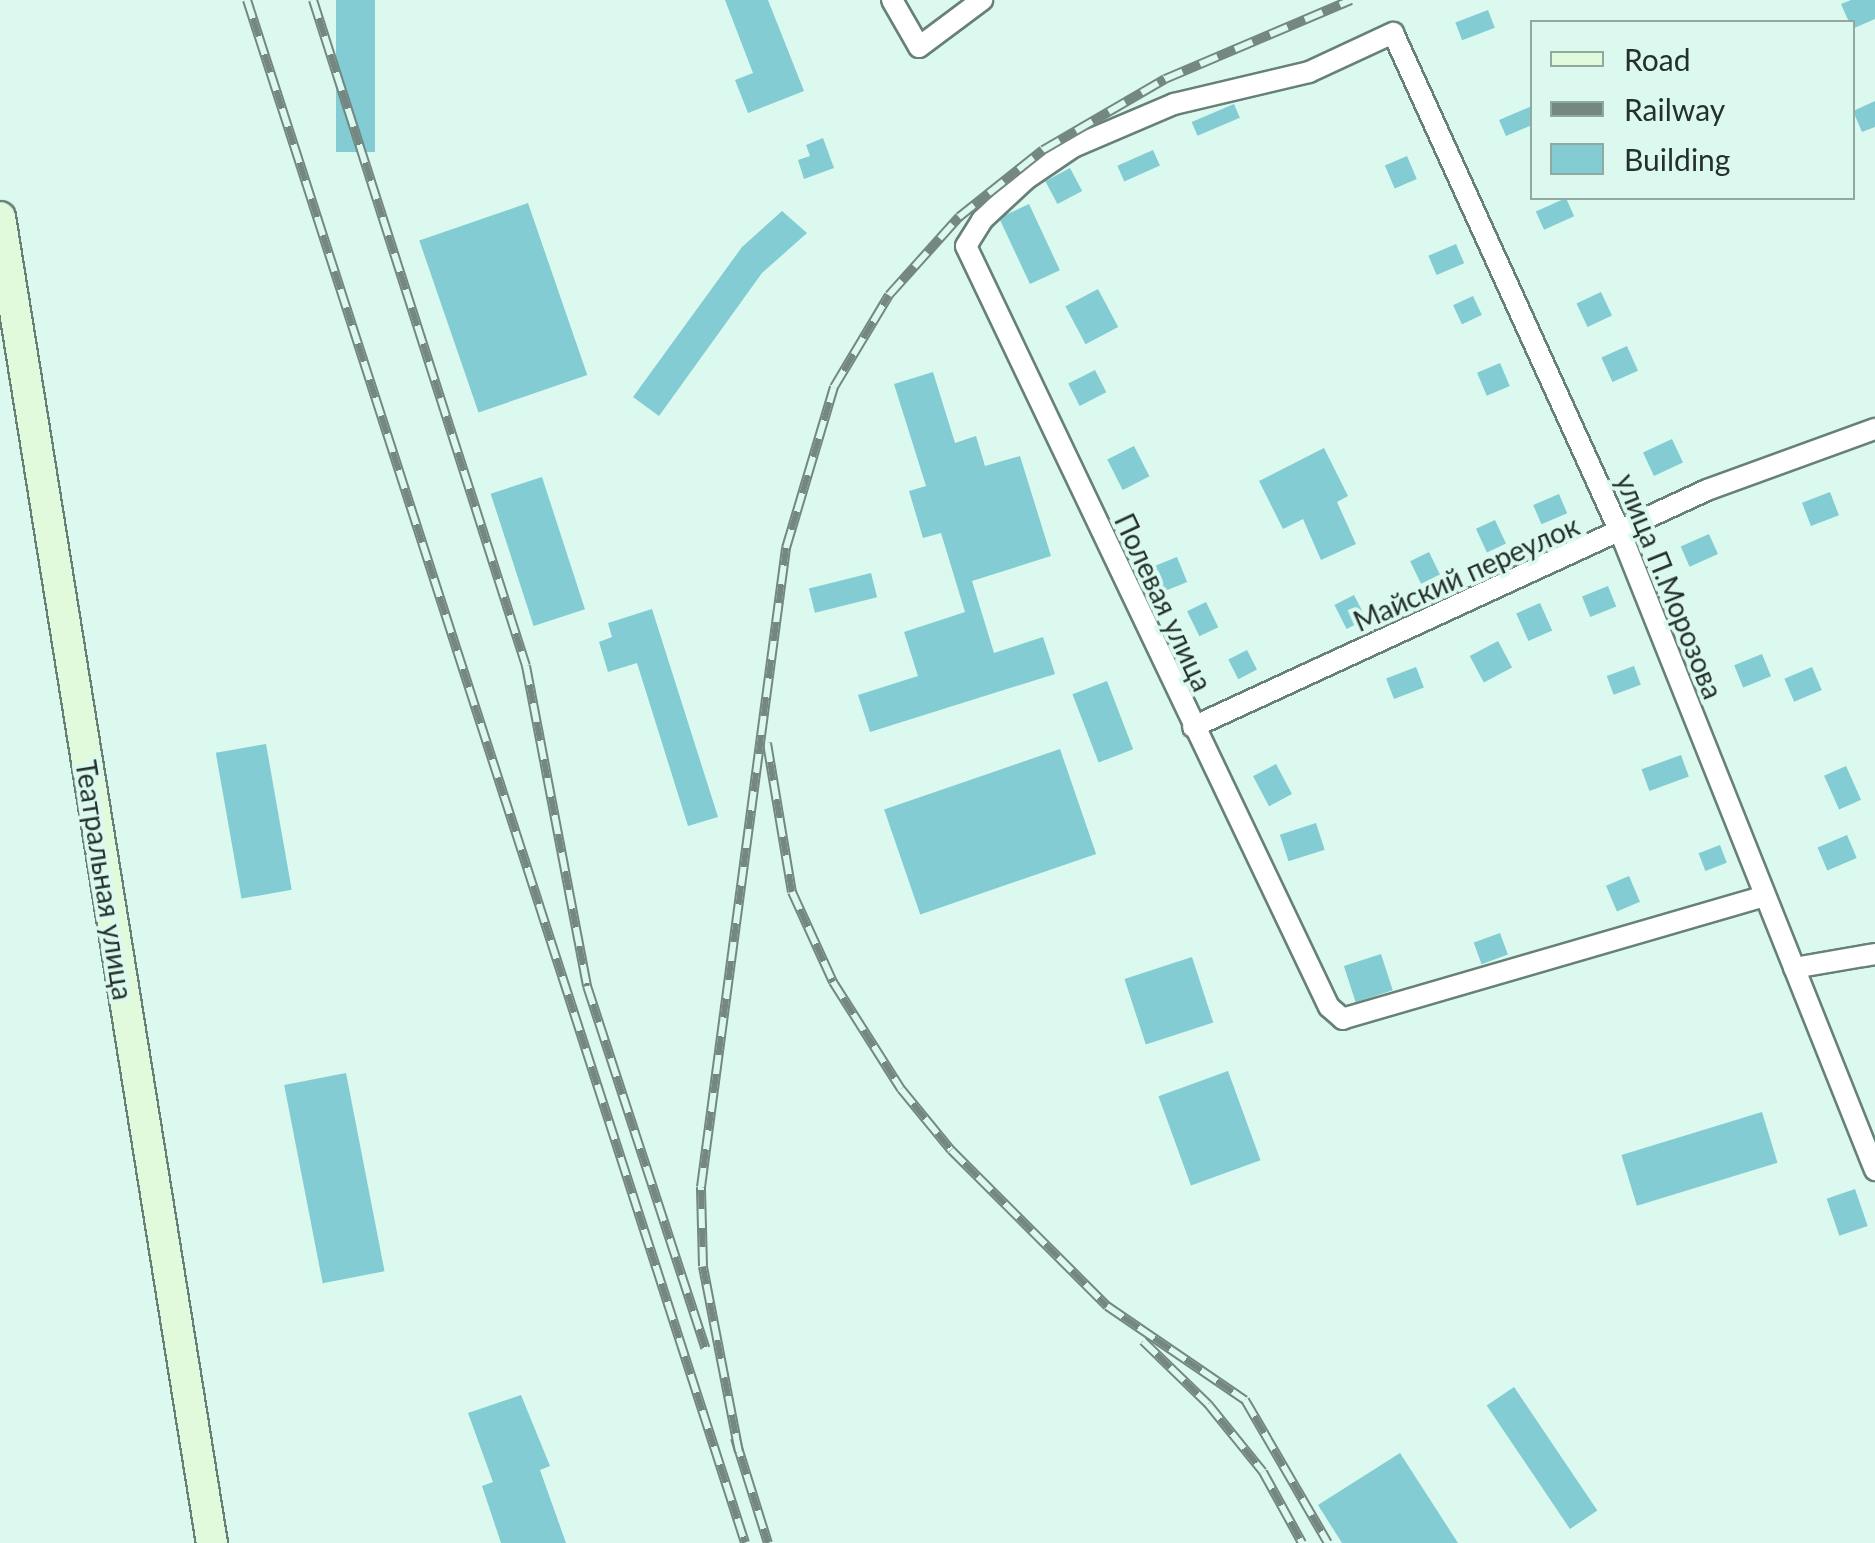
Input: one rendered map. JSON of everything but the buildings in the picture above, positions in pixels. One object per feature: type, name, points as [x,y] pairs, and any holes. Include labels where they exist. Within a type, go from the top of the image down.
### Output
[{"type":"main road","name":"Театральная улица","points":[[0,217],[212,1543]]},
{"type":"street","points":[[892,0],[919,47],[982,0]]},
{"type":"street","name":"улица П.Морозова","points":[[1393,33],[1621,534],[1875,1170]]},
{"type":"street","name":"Полевая улица","points":[[1393,33],[1309,72],[1174,104],[1073,148],[1011,192],[966,246],[1329,1007],[1343,1019],[1765,896]]},
{"type":"street","name":"Майский переулок","points":[[1193,727],[1621,534],[1707,490],[1875,430]]},
{"type":"street","points":[[1794,968],[1875,954]]},
{"type":"railway","points":[[247,0],[745,1543]]},
{"type":"railway","points":[[313,0],[526,666],[587,986],[705,1348]]},
{"type":"railway","points":[[739,1452],[703,1266],[701,1187],[786,548],[834,387],[889,295],[959,217],[1043,150],[1165,79],[1351,0]]},
{"type":"railway","points":[[767,743],[792,892],[833,982],[901,1089],[951,1150],[1107,1306],[1245,1400],[1328,1543]]},
{"type":"railway","points":[[1143,1341],[1208,1404],[1263,1472],[1302,1543]]},
{"type":"railway","points":[[735,1438],[768,1543]]}]
